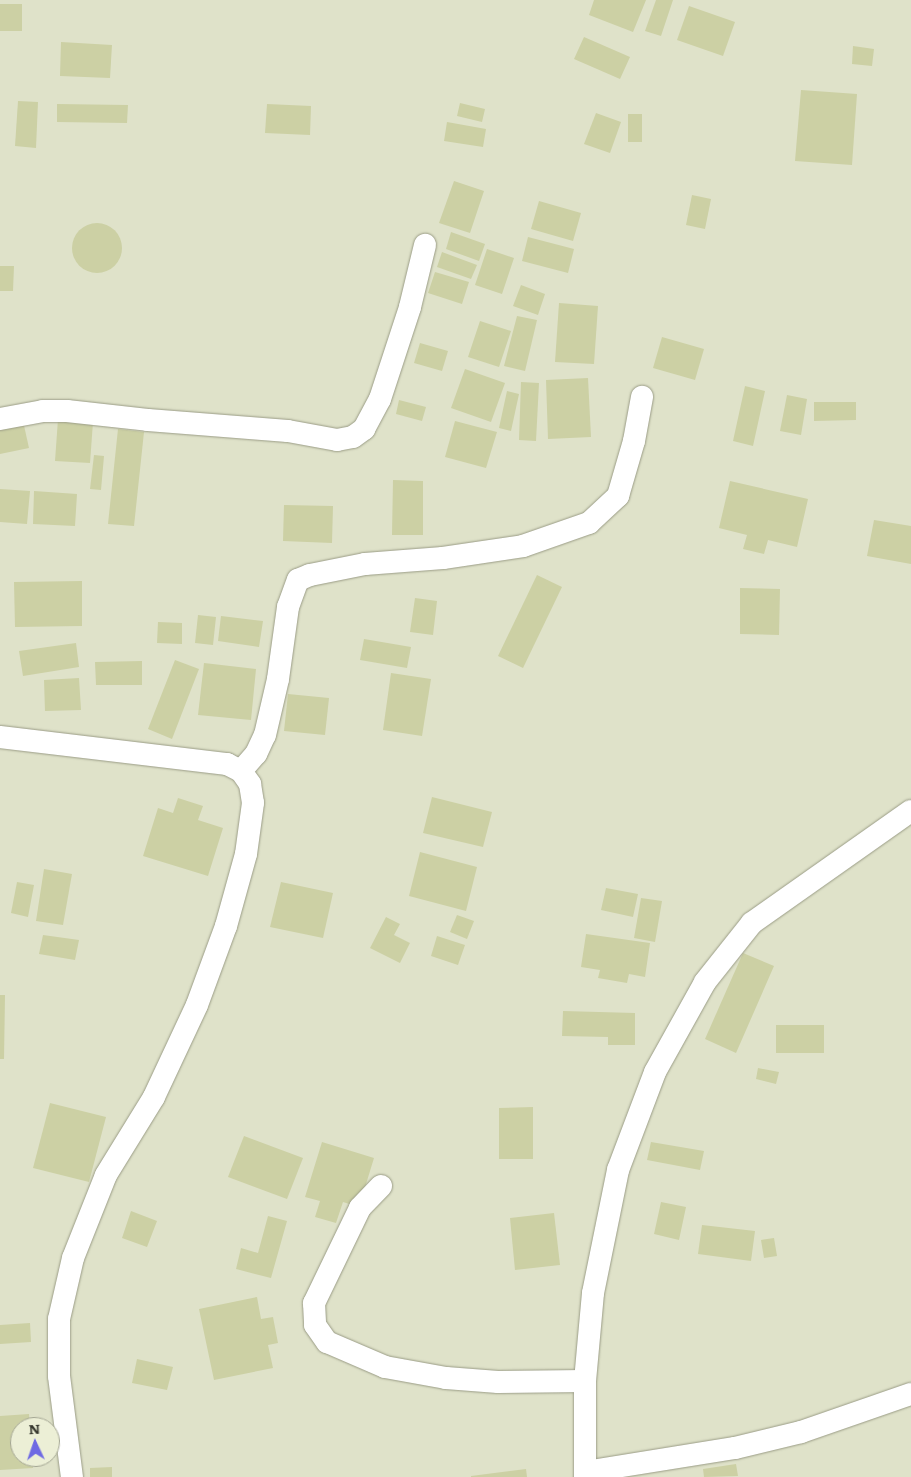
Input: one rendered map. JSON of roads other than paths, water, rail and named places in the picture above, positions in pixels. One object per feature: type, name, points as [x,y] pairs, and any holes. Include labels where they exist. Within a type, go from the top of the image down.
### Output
[{"type":"street","points":[[0,419],[43,411],[68,411],[148,420],[288,431],[337,440],[354,437],[364,429],[380,399],[410,307],[426,245]]},
{"type":"street","points":[[241,771],[256,754],[265,735],[278,679],[288,607],[298,580],[310,575],[365,564],[443,558],[523,546],[589,524],[618,496],[634,441],[642,397]]},
{"type":"street","points":[[0,737],[227,764],[241,771],[250,784],[253,803],[246,854],[226,926],[197,1005],[154,1097],[106,1175],[71,1267],[59,1319],[59,1376],[72,1477]]},
{"type":"street","points":[[911,811],[752,923],[705,982],[655,1072],[618,1170],[594,1293],[585,1382],[585,1475],[735,1448],[801,1432],[911,1394]]},
{"type":"street","points":[[380,1186],[360,1208],[314,1303],[315,1325],[327,1342],[384,1367],[446,1378],[498,1382],[585,1382]]}]
